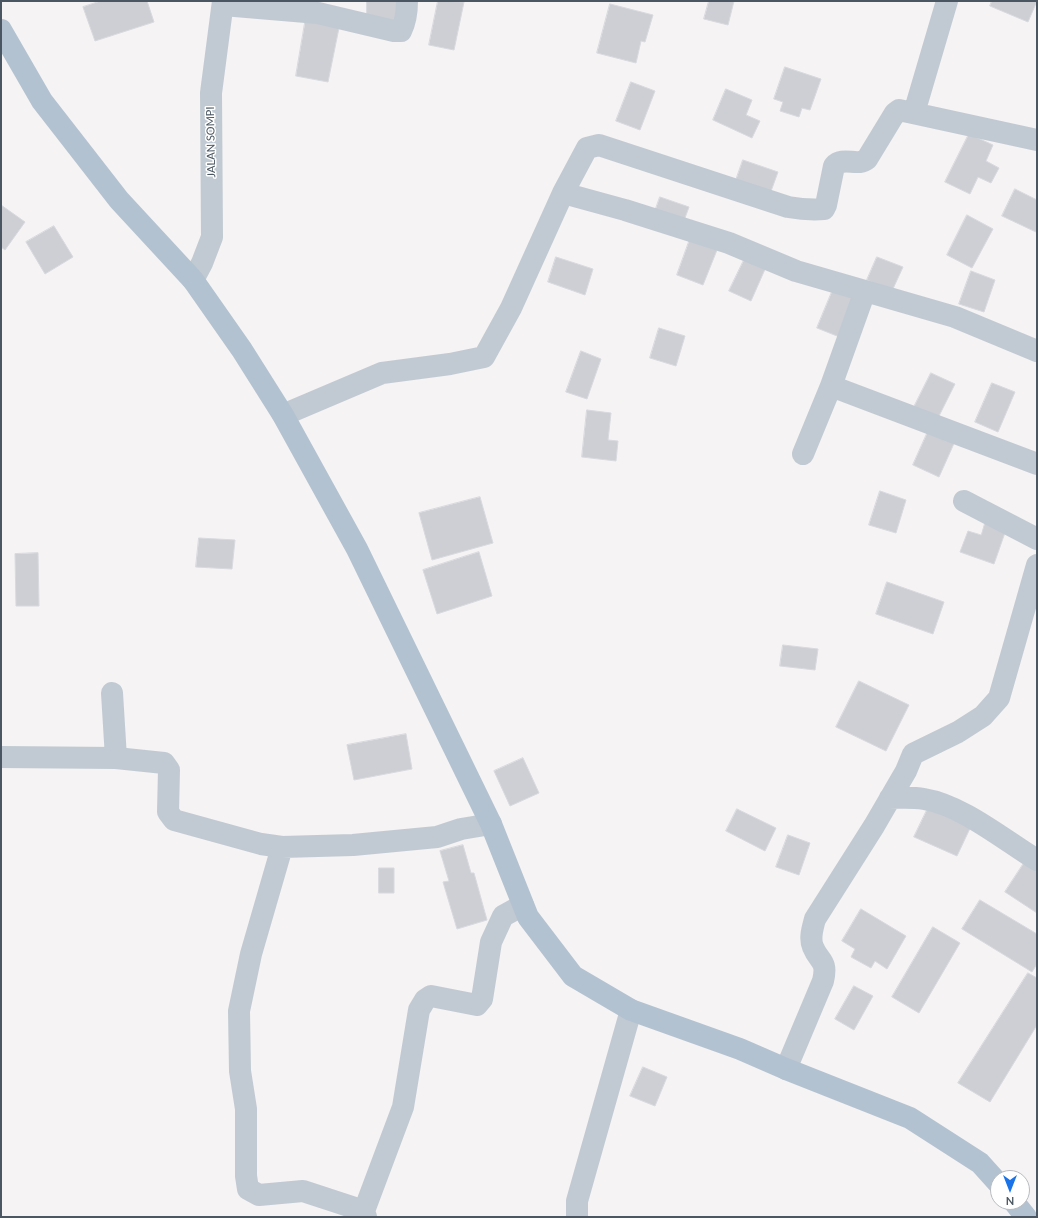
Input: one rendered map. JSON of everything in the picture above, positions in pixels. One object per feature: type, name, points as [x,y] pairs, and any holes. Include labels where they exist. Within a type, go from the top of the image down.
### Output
[{"type":"main road","points":[[1,30],[42,101],[119,200],[198,271],[242,350],[283,415],[357,549],[491,824],[528,917],[573,976],[631,1010],[740,1049],[786,1069],[910,1118],[980,1163],[990,1174]]},
{"type":"street","points":[[223,3],[268,8],[278,5],[394,31],[401,31],[407,15],[407,1]]},
{"type":"street","points":[[914,113],[947,1]]},
{"type":"street","name":"JALAN SOMPI","points":[[198,271],[212,237],[211,93],[223,3]]},
{"type":"street","points":[[283,415],[382,373],[450,364],[484,357],[511,308],[563,193],[587,148],[599,145],[788,207],[800,209],[824,209],[834,166],[837,163],[864,161],[867,159],[895,113],[899,110],[1037,140]]},
{"type":"street","points":[[563,193],[625,210],[729,244],[796,271],[955,317],[1037,351]]},
{"type":"street","points":[[804,454],[832,386],[865,291]]},
{"type":"street","points":[[832,386],[1037,464]]},
{"type":"street","points":[[964,501],[1037,539]]},
{"type":"street","points":[[786,1069],[825,973],[824,965],[813,946],[812,941],[812,931],[815,919],[890,798],[909,762],[983,716],[999,698],[1037,565]]},
{"type":"street","points":[[112,692],[116,758]]},
{"type":"street","points":[[1,756],[116,758],[153,760],[164,763],[169,770],[168,812],[170,817],[174,820],[261,844],[282,847],[353,845],[437,838],[461,830],[491,824]]},
{"type":"street","points":[[890,798],[923,799],[952,808],[1037,860]]},
{"type":"street","points":[[282,847],[251,954],[238,1011],[240,1071],[246,1109],[246,1176],[248,1189],[259,1195],[303,1191],[365,1214],[403,1107],[419,1010],[425,1000],[431,996],[476,1005],[482,1000],[491,942],[503,916],[523,905]]},
{"type":"street","points":[[577,1217],[577,1202],[631,1010]]},
{"type":"building","points":[[101,1],[147,1],[154,22],[95,41],[83,7]]},
{"type":"building","points":[[367,1],[401,1],[401,22],[367,22]]},
{"type":"building","points":[[438,1],[464,2],[454,50],[429,45]]},
{"type":"building","points":[[709,1],[734,1],[728,25],[704,19]]},
{"type":"building","points":[[992,1],[1037,1],[1028,22],[990,6]]},
{"type":"building","points":[[610,4],[653,15],[645,42],[641,41],[636,63],[597,53]]},
{"type":"building","points":[[306,17],[340,23],[328,82],[296,76]]},
{"type":"building","points":[[785,67],[821,79],[810,110],[802,108],[799,117],[780,111],[783,102],[774,99]]},
{"type":"building","points":[[631,82],[655,91],[640,130],[616,121]]},
{"type":"building","points":[[726,89],[752,100],[746,115],[760,121],[752,138],[713,120]]},
{"type":"building","points":[[969,134],[993,145],[986,161],[999,168],[991,183],[978,177],[970,194],[945,182]]},
{"type":"building","points":[[743,160],[778,172],[770,194],[735,183]]},
{"type":"building","points":[[1015,189],[1037,200],[1036,232],[1002,216]]},
{"type":"building","points":[[660,197],[689,207],[682,226],[653,217]]},
{"type":"building","points":[[1,205],[25,222],[5,250],[1,247]]},
{"type":"building","points":[[967,215],[993,229],[972,268],[947,255]]},
{"type":"building","points":[[54,226],[73,257],[45,274],[26,242]]},
{"type":"building","points":[[690,239],[717,250],[703,285],[677,275]]},
{"type":"building","points":[[556,257],[593,269],[585,295],[548,282]]},
{"type":"building","points":[[877,257],[903,267],[892,291],[867,280]]},
{"type":"building","points":[[745,258],[766,267],[751,301],[729,291]]},
{"type":"building","points":[[971,271],[995,280],[984,312],[959,304]]},
{"type":"building","points":[[834,287],[859,298],[842,338],[817,328]]},
{"type":"building","points":[[659,328],[685,336],[676,366],[650,358]]},
{"type":"building","points":[[581,351],[601,359],[587,399],[566,392]]},
{"type":"building","points":[[931,373],[955,384],[938,418],[914,407]]},
{"type":"building","points":[[992,383],[1015,392],[998,432],[975,422]]},
{"type":"building","points":[[587,410],[611,413],[608,440],[618,441],[616,461],[582,457]]},
{"type":"building","points":[[930,427],[956,439],[939,477],[913,465]]},
{"type":"building","points":[[880,491],[906,500],[896,533],[869,525]]},
{"type":"building","points":[[480,497],[493,543],[432,560],[419,513]]},
{"type":"building","points":[[986,520],[1007,527],[994,564],[960,552],[968,531],[981,535]]},
{"type":"building","points":[[199,538],[235,540],[232,569],[196,567]]},
{"type":"building","points":[[479,552],[492,596],[437,614],[423,570]]},
{"type":"building","points":[[38,553],[39,606],[16,606],[15,554]]},
{"type":"building","points":[[887,582],[944,602],[933,634],[876,614]]},
{"type":"building","points":[[783,645],[818,649],[815,670],[780,666]]},
{"type":"building","points":[[859,681],[909,705],[886,751],[836,727]]},
{"type":"building","points":[[406,734],[412,769],[354,780],[347,745]]},
{"type":"building","points":[[523,758],[539,793],[510,806],[494,771]]},
{"type":"building","points":[[928,808],[973,822],[957,856],[914,837]]},
{"type":"building","points":[[737,809],[776,828],[765,851],[726,831]]},
{"type":"building","points":[[788,835],[810,843],[799,875],[776,867]]},
{"type":"building","points":[[463,845],[471,873],[474,873],[487,920],[457,929],[443,882],[449,881],[440,851]]},
{"type":"building","points":[[1026,860],[1037,868],[1037,913],[1005,892]]},
{"type":"building","points":[[379,868],[394,868],[394,893],[379,893]]},
{"type":"building","points":[[980,900],[1037,934],[1037,964],[1032,972],[962,929]]},
{"type":"building","points":[[861,909],[906,936],[887,969],[875,961],[871,968],[851,957],[855,949],[842,941]]},
{"type":"building","points":[[933,927],[960,943],[919,1013],[892,997]]},
{"type":"building","points":[[1028,973],[1037,978],[1037,1025],[990,1102],[958,1083]]},
{"type":"building","points":[[854,986],[873,996],[854,1030],[835,1019]]},
{"type":"building","points":[[643,1067],[667,1077],[655,1106],[630,1096]]}]
